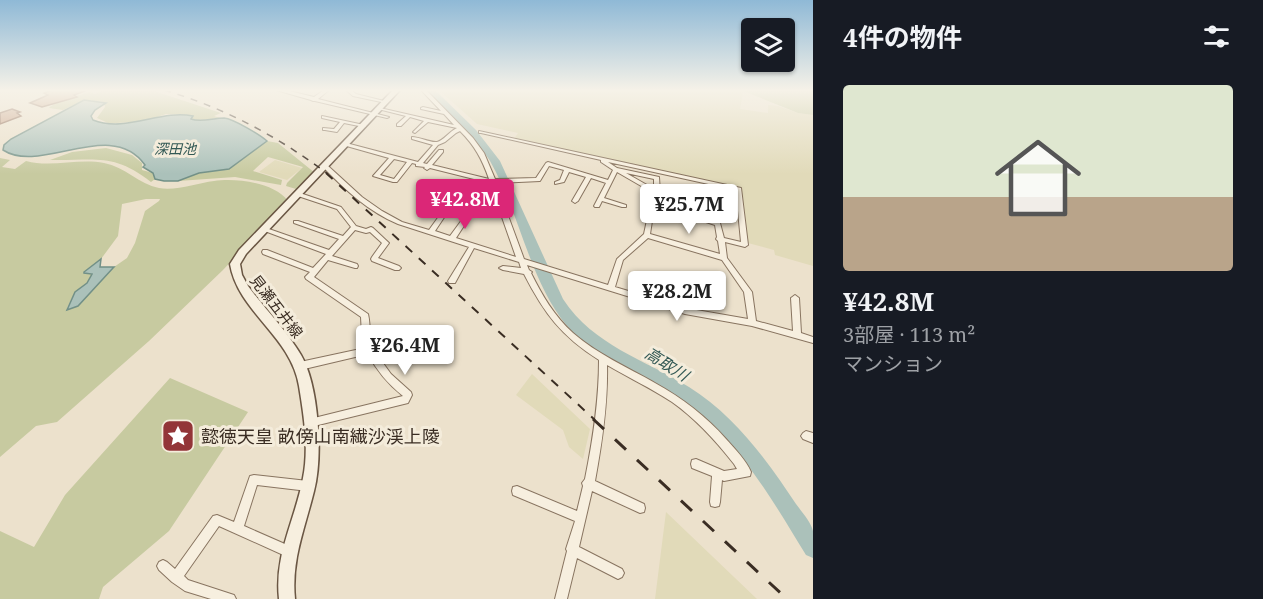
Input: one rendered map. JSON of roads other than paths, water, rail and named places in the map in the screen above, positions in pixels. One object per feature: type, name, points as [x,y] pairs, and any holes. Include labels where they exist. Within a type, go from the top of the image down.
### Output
[{"type":"main road","name":"見瀬五井線","points":[[287,599],[285,580],[308,486],[312,458],[305,385],[295,352],[236,276],[235,264],[297,194],[374,118]]},
{"type":"street","points":[[327,118],[364,126]]},
{"type":"street","points":[[399,125],[407,118]]},
{"type":"street","points":[[418,118],[460,128]]},
{"type":"street","points":[[450,118],[481,153],[495,182],[526,261],[528,272],[542,302],[554,317],[568,333],[603,359],[668,394],[687,408],[724,444],[746,472],[724,476],[696,465]]},
{"type":"street","points":[[427,120],[414,135],[436,144],[442,143],[460,128]]},
{"type":"street","points":[[326,129],[335,131],[342,122]]},
{"type":"street","points":[[481,132],[739,189],[745,245],[719,239]]},
{"type":"street","points":[[418,165],[436,144]]},
{"type":"street","points":[[346,145],[427,168],[495,182],[538,180],[548,164],[609,182]]},
{"type":"street","points":[[427,168],[441,151]]},
{"type":"street","points":[[392,158],[376,176],[395,181],[410,163]]},
{"type":"street","points":[[600,158],[616,170],[657,193],[657,178],[616,170]]},
{"type":"street","points":[[325,166],[389,218],[695,314],[752,323],[813,340]]},
{"type":"street","points":[[557,183],[562,181],[567,170]]},
{"type":"street","points":[[597,206],[616,170]]},
{"type":"street","points":[[575,201],[589,176]]},
{"type":"street","points":[[297,194],[339,208],[354,226],[366,231],[371,229],[386,243],[374,259],[397,268]]},
{"type":"street","points":[[601,199],[624,206]]},
{"type":"street","points":[[431,232],[444,213]]},
{"type":"street","points":[[452,239],[466,218]]},
{"type":"street","points":[[611,288],[620,259],[647,235],[648,221]]},
{"type":"street","points":[[708,221],[718,224],[724,258],[748,292],[752,323]]},
{"type":"street","points":[[296,222],[343,238]]},
{"type":"street","points":[[308,424],[405,400],[408,395],[387,376],[372,350],[366,336],[365,316],[309,277],[354,226]]},
{"type":"street","points":[[264,229],[355,266]]},
{"type":"street","points":[[647,235],[724,258]]},
{"type":"street","points":[[452,281],[472,245]]},
{"type":"street","points":[[265,252],[315,271]]},
{"type":"street","points":[[503,268],[528,272]]},
{"type":"street","points":[[795,298],[796,335]]},
{"type":"street","points":[[300,366],[372,350]]},
{"type":"street","points":[[561,599],[587,483],[603,393],[603,359]]},
{"type":"street","points":[[715,502],[717,473]]},
{"type":"street","points":[[237,529],[254,480],[308,486]]},
{"type":"street","points":[[587,483],[640,508]]},
{"type":"street","points":[[517,491],[579,517]]},
{"type":"street","points":[[176,578],[217,520],[290,552]]},
{"type":"street","points":[[572,549],[618,573]]},
{"type":"street","points":[[163,566],[176,578],[194,588],[230,599]]},
{"type":"water","name":"深田池","points":[[50,118],[92,118],[105,123],[118,124],[158,118],[192,118],[199,121],[224,118],[240,124],[267,141],[229,169],[199,173],[178,181],[164,181],[155,179],[153,173],[143,167],[145,165],[131,152],[114,146],[95,146],[36,156],[19,156],[3,150],[4,145]]},
{"type":"water","points":[[101,259],[100,267],[114,267],[78,306],[67,310],[75,292],[87,283],[92,274],[84,272]]},
{"type":"waterway","name":"高取川","points":[[459,118],[473,132],[495,161],[557,301],[570,320],[612,354],[684,392],[715,417],[732,433],[761,469],[813,548]]},
{"type":"railway","points":[[237,118],[270,135],[328,174]]},
{"type":"railway","points":[[326,173],[595,420]]},
{"type":"railway","points":[[593,419],[787,599]]},
{"type":"place","name":"懿徳天皇 畝傍山南繊沙渓上陵","points":[[178,436]]}]
